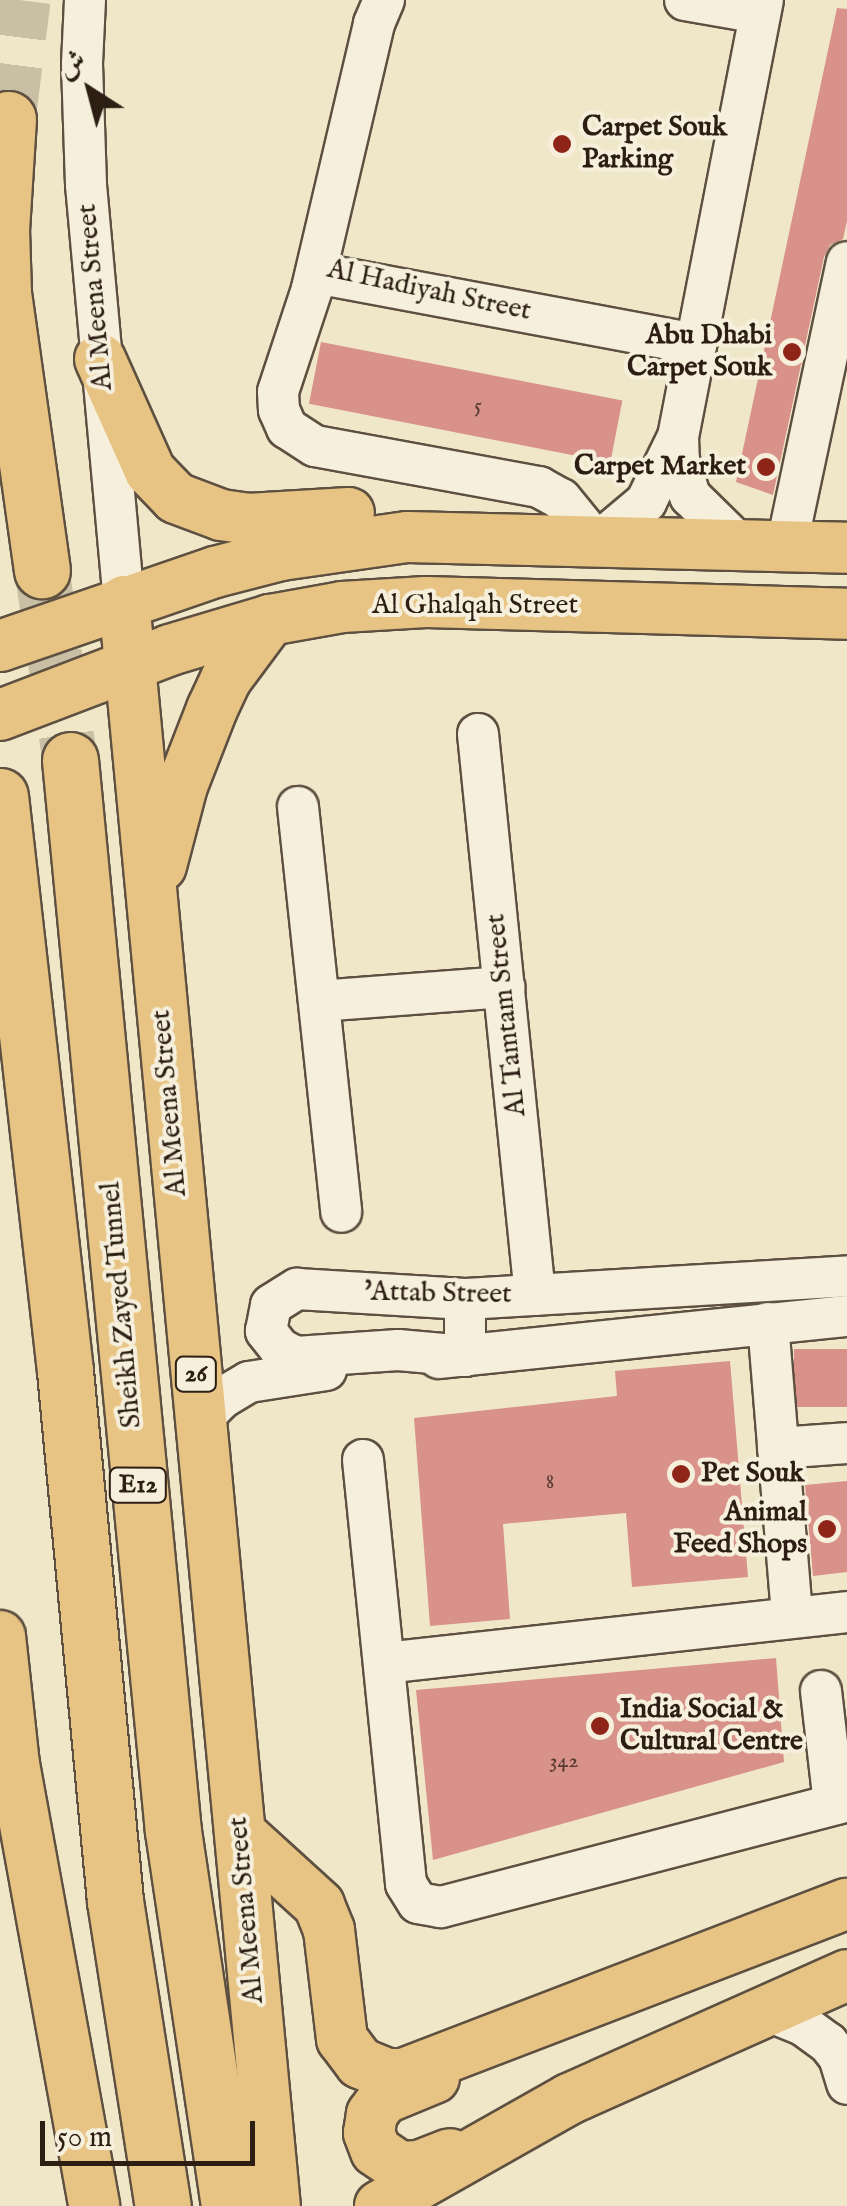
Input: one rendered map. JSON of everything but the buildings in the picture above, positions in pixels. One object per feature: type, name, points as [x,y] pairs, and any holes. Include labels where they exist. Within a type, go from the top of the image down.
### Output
[{"type":"highway","points":[[8,119],[1,230],[3,293],[42,570]]},
{"type":"highway","name":"Sheikh Zayed Tunnel","points":[[70,760],[172,1832],[230,2206]]},
{"type":"highway","name":"E12","points":[[0,796],[66,1370],[115,1901],[163,2206]]},
{"type":"main road","points":[[100,359],[150,471],[176,498],[193,507],[248,519],[363,513],[380,518],[407,537]]},
{"type":"main road","points":[[0,646],[143,594],[281,555],[407,537],[597,543],[737,542],[847,548]]},
{"type":"main road","name":"Al Meena Street","points":[[143,594],[155,600],[150,658],[153,916],[275,2206]]},
{"type":"main road","name":"Al Ghalqah Street","points":[[0,715],[150,658],[270,620],[342,607],[426,602],[847,614]]},
{"type":"main road","points":[[153,916],[172,817],[212,709],[226,679],[270,620]]},
{"type":"main road","points":[[0,1636],[5,1739],[94,2206]]},
{"type":"main road","points":[[240,1833],[319,1906],[329,1930],[342,2039],[360,2063],[373,2071],[403,2074],[847,1904]]},
{"type":"main road","points":[[380,2206],[504,2134],[634,2068],[847,1975]]},
{"type":"main road","points":[[491,2040],[478,2058],[460,2069],[383,2098],[372,2114],[369,2133],[382,2158],[409,2168],[504,2134]]},
{"type":"street","name":"Al Meena Street","points":[[85,0],[82,64],[86,184],[100,359],[143,594]]},
{"type":"street","points":[[86,184],[104,115],[101,32],[108,0]]},
{"type":"street","name":"Al Hadiyah Street","points":[[384,0],[374,24],[316,273],[696,344]]},
{"type":"street","points":[[685,0],[761,7],[678,437],[679,460],[690,496],[737,542]]},
{"type":"street","points":[[788,544],[847,262]]},
{"type":"street","points":[[316,273],[278,392],[279,410],[288,428],[315,446],[540,487],[560,499],[597,543],[646,502],[678,437]]},
{"type":"street","name":"Al Tamtam Street","points":[[478,734],[535,1295]]},
{"type":"street","points":[[298,807],[341,1212]]},
{"type":"street","points":[[319,1001],[504,987]]},
{"type":"street","name":"'Attab Street","points":[[464,1356],[398,1350],[296,1358],[280,1350],[266,1331],[265,1322],[278,1297],[298,1289],[465,1299],[847,1276]]},
{"type":"street","points":[[464,1356],[465,1299]]},
{"type":"street","name":"'Attab Street","points":[[200,1420],[235,1389],[264,1378],[847,1316]]},
{"type":"street","points":[[768,1323],[792,1616]]},
{"type":"street","points":[[778,1448],[847,1442]]},
{"type":"street","points":[[363,1460],[406,1884],[410,1895],[429,1908],[841,1803],[821,1691]]},
{"type":"street","points":[[386,1663],[847,1612]]},
{"type":"street","points":[[768,2012],[814,2031],[844,2053]]},
{"type":"tunnel","points":[[8,119],[23,0]]},
{"type":"tunnel","points":[[42,570],[70,760]]},
{"type":"place","name":"Carpet Souk Parking","points":[[562,144]]},
{"type":"place","name":"Abu Dhabi Carpet Souk","points":[[792,352]]},
{"type":"place","name":"Carpet Market","points":[[766,467]]},
{"type":"place","name":"Pet Souk","points":[[681,1474]]},
{"type":"place","name":"Animal Feed Shops","points":[[827,1529]]},
{"type":"place","name":"India Social & Cultural Centre","points":[[600,1726]]}]
